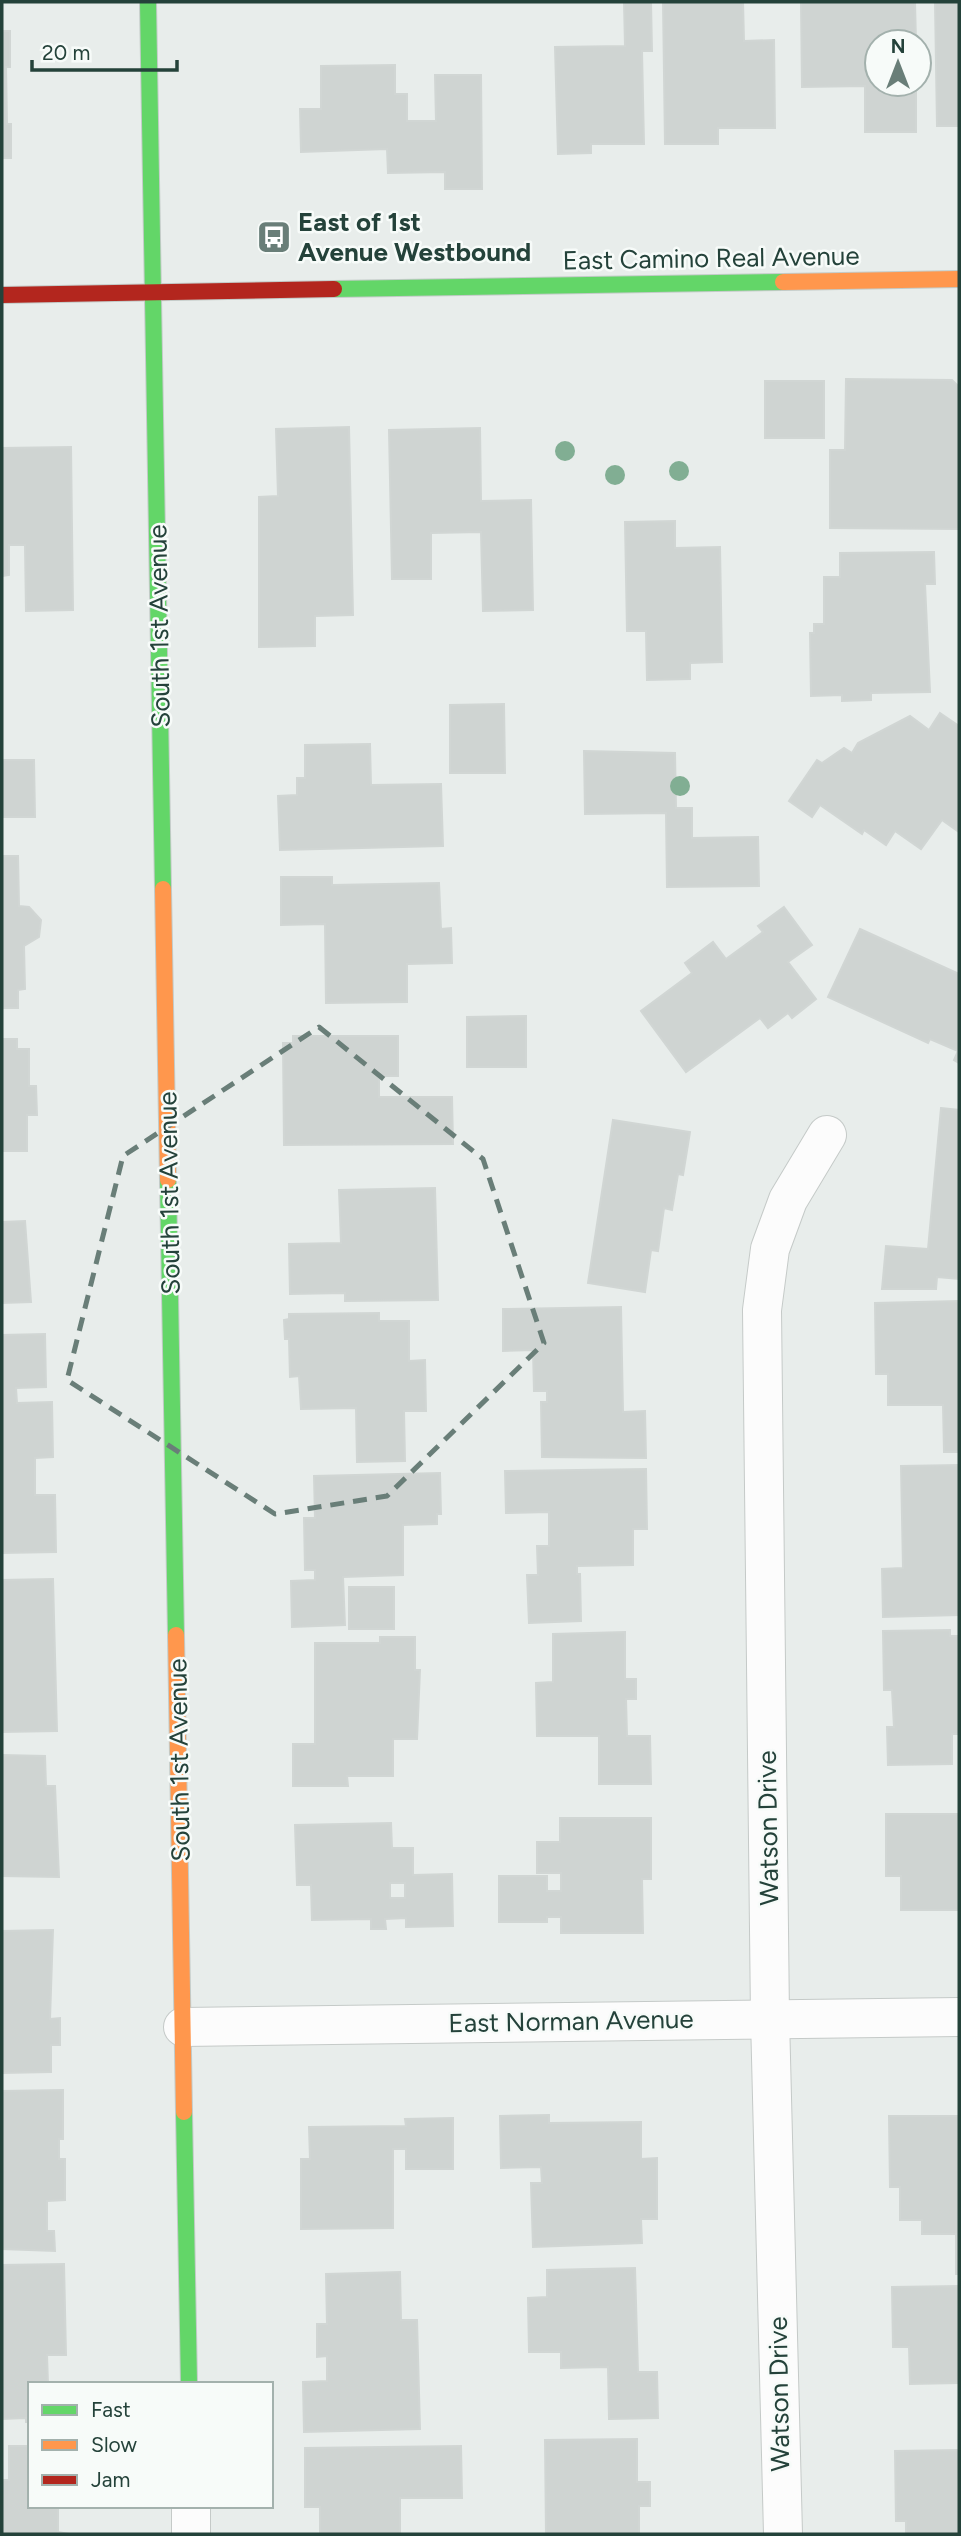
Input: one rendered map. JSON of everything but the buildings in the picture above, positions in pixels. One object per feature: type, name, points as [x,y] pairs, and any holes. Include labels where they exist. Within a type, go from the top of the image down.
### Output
[{"type":"street","name":"South 1st Avenue","points":[[148,2],[189,2382]]},
{"type":"street","name":"East Camino Real Avenue","points":[[2,295],[959,279]]},
{"type":"street","name":"Watson Drive","points":[[783,2534],[770,2018],[762,1310],[770,1249],[788,1200],[827,1135]]},
{"type":"street","name":"East Norman Avenue","points":[[183,2027],[959,2017]]},
{"type":"street","points":[[191,2508],[191,2534]]},
{"type":"highlighted area","points":[[319,1027],[483,1159],[544,1343],[387,1496],[275,1514],[67,1380],[123,1156]]},
{"type":"traffic: fast","points":[[148,2],[163,889]]},
{"type":"traffic: fast","points":[[334,289],[783,282]]},
{"type":"traffic: fast","points":[[168,1180],[176,1635]]},
{"type":"traffic: fast","points":[[184,2112],[189,2382]]},
{"type":"traffic: slow","points":[[783,282],[959,279]]},
{"type":"traffic: slow","points":[[163,889],[168,1180]]},
{"type":"traffic: slow","points":[[176,1635],[184,2112]]},
{"type":"traffic: jam","points":[[2,295],[334,289]]},
{"type":"place","name":"East of 1st Avenue Westbound","points":[[274,237]]}]
